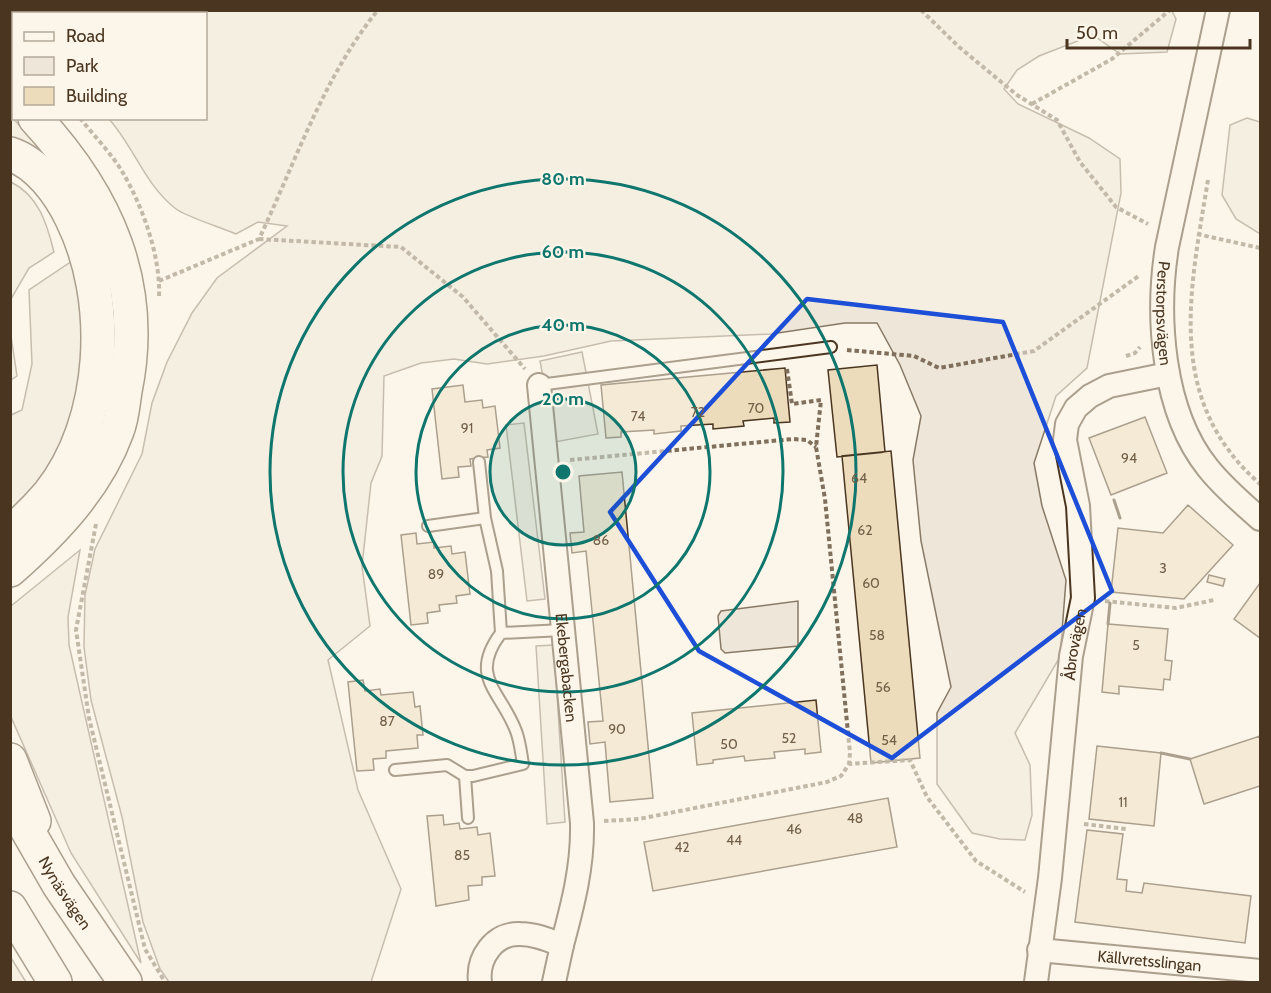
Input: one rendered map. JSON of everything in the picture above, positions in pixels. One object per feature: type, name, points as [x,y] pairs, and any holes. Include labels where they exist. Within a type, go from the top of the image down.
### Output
[{"type":"highway","points":[[11,570],[68,513],[96,472],[117,431],[131,355],[130,315],[118,246],[101,208],[79,170],[37,120]]},
{"type":"highway","points":[[10,154],[46,179],[64,202],[78,231],[90,268],[98,322],[99,352],[87,414],[72,453],[50,492],[10,533]]},
{"type":"highway","points":[[10,760],[59,885]]},
{"type":"highway","name":"Nynäsvägen","points":[[10,800],[59,885],[125,982]]},
{"type":"highway","points":[[10,908],[55,982]]},
{"type":"street","name":"Perstorpsvägen","points":[[1218,10],[1170,228],[1162,276],[1161,324],[1168,374],[1193,446],[1231,493],[1260,519]]},
{"type":"street","name":"Åbrovägen","points":[[1036,982],[1071,656],[1083,598],[1077,506],[1065,440],[1067,424],[1077,408],[1090,396],[1109,386],[1168,374]]},
{"type":"street","name":"Ekebergabacken","points":[[539,385],[582,823],[583,854],[579,884],[554,982]]},
{"type":"street","points":[[480,982],[484,954],[498,939],[520,933],[562,945]]},
{"type":"street","name":"Källvretsslingan","points":[[1039,950],[1260,971]]},
{"type":"lane","points":[[539,385],[831,347]]},
{"type":"lane","points":[[394,770],[447,765],[465,776],[473,776],[523,764],[517,733],[488,678],[488,651],[501,633],[497,571],[485,518],[480,462]]},
{"type":"lane","points":[[428,526],[485,518]]},
{"type":"lane","points":[[501,633],[563,630]]},
{"type":"lane","points":[[465,776],[468,818]]},
{"type":"path","points":[[259,239],[322,101],[360,33],[378,10]]},
{"type":"path","points":[[921,10],[959,47],[1032,104],[1057,120],[1080,162],[1116,207],[1149,224],[1260,248]]},
{"type":"path","points":[[1032,104],[1112,59],[1170,10]]},
{"type":"path","points":[[1209,175],[1191,276],[1189,315],[1198,390],[1211,420],[1228,448],[1260,484]]},
{"type":"path","points":[[159,281],[259,239],[401,247],[463,297],[539,385]]},
{"type":"path","points":[[831,347],[914,356],[939,368],[1034,351],[1141,274]]},
{"type":"path","points":[[582,823],[639,819],[827,782],[841,776],[849,764],[825,499],[816,447],[821,400],[792,404],[784,353]]},
{"type":"path","points":[[547,475],[556,467],[571,460],[793,439],[807,440],[816,447]]},
{"type":"path","points":[[1083,598],[1176,608],[1214,600]]},
{"type":"path","points":[[76,630],[89,718],[145,949],[165,982]]},
{"type":"path","points":[[849,764],[910,760],[927,797],[976,861],[1046,905]]},
{"type":"path","points":[[1084,824],[1126,828]]},
{"type":"highlighted area","points":[[807,299],[1003,322],[1112,591],[892,758],[699,651],[610,512]]},
{"type":"green space","points":[[1172,11],[1176,19],[1167,52],[1120,54],[1093,35],[1039,56],[1017,70],[1004,89],[1018,104],[1089,138],[1120,159],[1121,193],[1087,368],[1056,396],[1034,463],[1042,506],[1066,580],[1060,657],[1015,733],[1030,765],[1032,815],[1025,840],[1000,839],[972,833],[937,784],[937,713],[951,687],[921,541],[913,460],[921,416],[900,365],[877,323],[845,323],[771,334],[611,341],[544,356],[487,364],[454,359],[421,363],[384,376],[382,456],[371,483],[362,566],[370,626],[328,660],[358,790],[401,889],[371,982],[169,982],[160,969],[143,922],[122,817],[91,700],[84,647],[85,595],[95,549],[142,454],[152,403],[167,362],[192,313],[217,278],[287,226],[258,222],[236,234],[181,212],[156,189],[110,120],[207,120],[207,12],[15,12]]},
{"type":"green space","points":[[10,115],[12,120],[15,120],[69,180],[11,137]]},
{"type":"green space","points":[[1247,118],[1260,122],[1260,234],[1236,219],[1222,195],[1230,125]]},
{"type":"green space","points":[[11,182],[29,195],[35,203],[45,221],[54,252],[29,268],[11,299]]},
{"type":"green space","points":[[75,259],[85,322],[84,380],[61,452],[35,490],[11,512],[11,415],[22,410],[32,364],[29,290]]},
{"type":"green space","points":[[11,336],[17,376],[10,380]]},
{"type":"green space","points":[[80,550],[68,617],[69,645],[141,963],[71,853],[11,717],[11,606]]},
{"type":"green space","points":[[798,601],[798,646],[725,653],[721,649],[718,616],[721,611]]},
{"type":"green space","points":[[11,958],[26,982],[11,982]]},
{"type":"shaded area","points":[[582,352],[598,434],[555,442],[540,361]]},
{"type":"shaded area","points":[[524,423],[545,599],[527,601],[506,425]]},
{"type":"shaded area","points":[[554,645],[565,822],[547,824],[536,646]]},
{"type":"building","points":[[877,365],[885,452],[837,457],[828,370]]},
{"type":"building","points":[[785,368],[790,422],[774,423],[774,418],[743,421],[744,426],[713,429],[713,424],[681,426],[681,431],[654,434],[654,430],[621,432],[621,437],[606,438],[601,385]]},
{"type":"building","points":[[463,385],[465,402],[482,400],[483,408],[495,406],[500,448],[487,450],[488,457],[470,459],[471,466],[458,467],[459,477],[442,479],[432,389]]},
{"type":"building","points":[[1145,417],[1167,473],[1111,495],[1089,438]]},
{"type":"building","points":[[891,451],[920,758],[871,763],[842,456]]},
{"type":"building","points":[[622,472],[653,798],[610,802],[605,742],[590,744],[588,722],[603,721],[586,551],[572,553],[570,533],[584,532],[579,476]]},
{"type":"building","points":[[1188,505],[1233,545],[1184,599],[1111,592],[1118,528],[1163,533]]},
{"type":"building","points":[[416,533],[417,544],[434,542],[434,548],[451,546],[452,554],[465,552],[470,594],[456,596],[457,603],[439,605],[440,611],[427,613],[428,623],[411,625],[401,535]]},
{"type":"building","points":[[1209,575],[1225,579],[1223,586],[1207,582]]},
{"type":"building","points":[[1260,583],[1260,638],[1234,619]]},
{"type":"building","points":[[1108,624],[1168,629],[1165,660],[1172,661],[1170,680],[1164,679],[1163,690],[1119,686],[1119,694],[1102,692]]},
{"type":"building","points":[[363,680],[365,691],[380,689],[381,695],[413,692],[415,707],[420,706],[423,735],[417,735],[418,748],[386,751],[386,758],[373,759],[374,770],[357,771],[348,682]]},
{"type":"building","points":[[816,700],[821,752],[805,754],[805,749],[774,752],[775,758],[745,761],[744,756],[713,760],[713,763],[697,765],[692,713]]},
{"type":"building","points":[[1260,736],[1260,786],[1204,804],[1190,759]]},
{"type":"building","points":[[1097,746],[1161,753],[1154,826],[1089,819]]},
{"type":"building","points":[[888,798],[897,847],[653,891],[644,842]]},
{"type":"building","points":[[443,815],[444,825],[459,823],[460,829],[477,827],[478,835],[490,833],[495,876],[482,877],[482,885],[468,886],[469,900],[436,906],[427,816]]},
{"type":"building","points":[[1087,830],[1123,834],[1117,879],[1127,880],[1126,891],[1142,893],[1144,883],[1251,896],[1245,943],[1075,922]]},
{"type":"wall","points":[[1114,500],[1120,518]]},
{"type":"wall","points":[[1108,624],[1110,603]]},
{"type":"wall","points":[[1161,753],[1190,759]]}]
